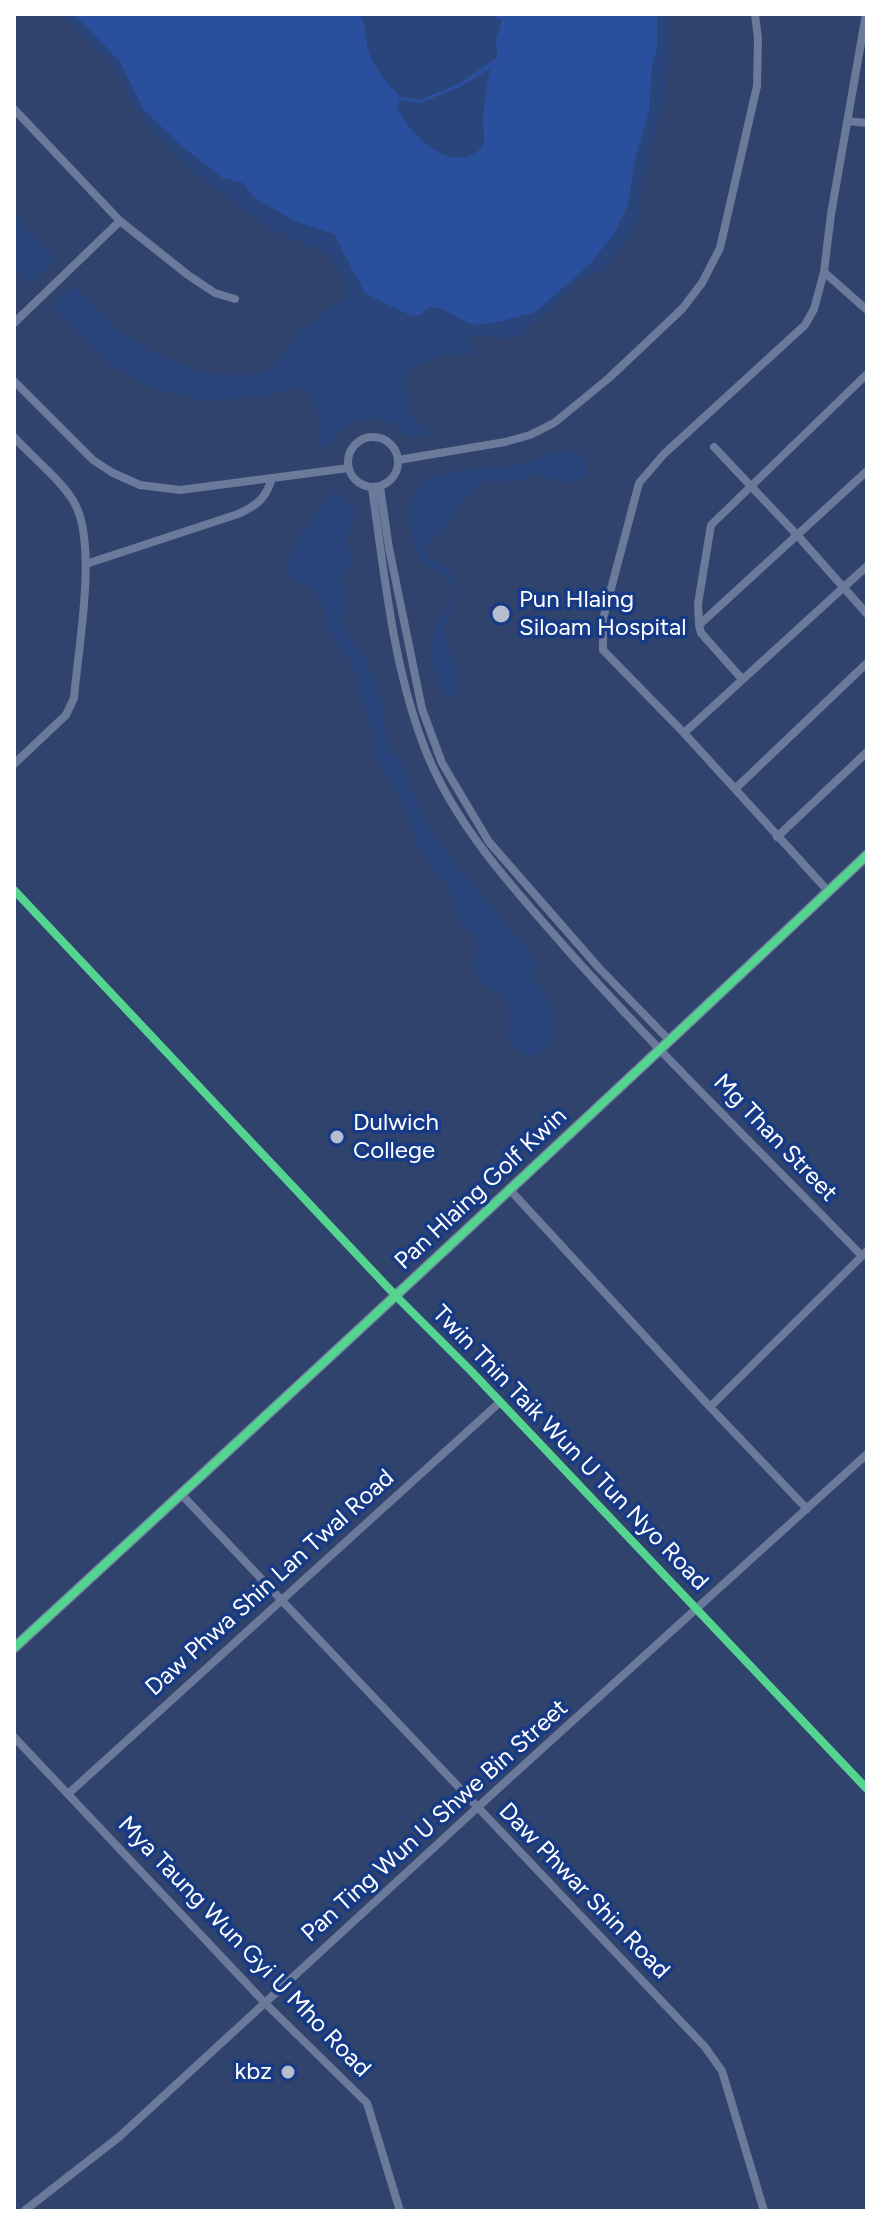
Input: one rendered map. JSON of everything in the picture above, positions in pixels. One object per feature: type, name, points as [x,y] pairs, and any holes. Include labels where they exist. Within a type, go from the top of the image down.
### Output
[{"type":"street","points":[[398,460],[505,442],[530,435],[554,423],[609,378],[682,309],[702,283],[720,248],[757,86],[755,14]]},
{"type":"street","points":[[828,891],[684,733],[603,650],[603,619],[639,483],[664,454],[805,325],[814,309],[824,272],[848,121],[863,60],[866,14]]},
{"type":"street","points":[[14,109],[120,221],[188,275],[215,293],[235,299]]},
{"type":"street","points":[[848,121],[867,123]]},
{"type":"street","points":[[14,323],[120,221]]},
{"type":"street","points":[[824,272],[867,310]]},
{"type":"street","points":[[742,679],[701,633],[699,625],[698,604],[711,525],[867,374]]},
{"type":"street","points":[[14,381],[93,460],[140,485],[180,490],[349,468]]},
{"type":"street","points":[[367,438],[380,438],[388,442],[398,460],[394,478],[376,488],[358,482],[349,468],[349,455],[354,445],[367,438]]},
{"type":"street","points":[[15,440],[69,495],[77,508],[86,564],[74,698],[66,715],[16,757]]},
{"type":"street","points":[[714,447],[867,614]]},
{"type":"street","points":[[699,625],[867,471]]},
{"type":"street","points":[[86,564],[238,514],[257,505],[268,493],[272,478]]},
{"type":"street","name":"Mg Than Street","points":[[376,488],[421,702],[442,763],[489,842],[664,1044],[865,1254]]},
{"type":"street","points":[[684,733],[867,566]]},
{"type":"street","points":[[735,789],[867,663]]},
{"type":"street","points":[[777,837],[867,752]]},
{"type":"street","name":"Pan Hlaing Golf Kwin","points":[[14,1648],[511,1191],[867,855]]},
{"type":"street","name":"Twin Thin Taik Wun U Tun Nyo Road","points":[[14,890],[867,1789]]},
{"type":"street","points":[[511,1191],[807,1509]]},
{"type":"street","points":[[710,1407],[865,1254]]},
{"type":"street","name":"Daw Phwa Shin Lan Twal Road","points":[[68,1794],[500,1402]]},
{"type":"street","name":"Pan Ting Wun U Shwe Bin Street","points":[[24,2211],[119,2137],[867,1454]]},
{"type":"street","name":"Daw Phwar Shin Road","points":[[181,1494],[705,2047],[722,2071],[764,2211]]},
{"type":"street","name":"Mya Taung Wun Gyi U Mho Road","points":[[14,1737],[265,2003],[367,2103],[400,2211]]},
{"type":"shaded area","points":[[61,14],[75,14],[120,62],[144,110],[183,147],[223,178],[243,183],[254,197],[294,221],[334,234],[365,293],[412,316],[421,315],[429,307],[440,308],[473,325],[535,312],[590,264],[615,232],[628,204],[635,159],[649,111],[652,67],[657,47],[657,14],[669,14],[668,83],[642,183],[638,219],[603,270],[578,281],[541,318],[526,326],[524,335],[499,339],[474,334],[468,338],[469,345],[477,353],[442,356],[407,370],[411,410],[416,423],[429,427],[430,435],[411,437],[390,422],[368,419],[348,426],[325,448],[318,441],[322,423],[306,391],[284,389],[273,395],[208,401],[149,387],[105,361],[52,306],[74,285],[110,324],[146,349],[200,373],[242,375],[272,368],[299,331],[343,298],[347,284],[326,254],[268,227],[194,172],[154,133],[131,101],[124,80],[115,67]]},
{"type":"shaded area","points":[[65,14],[665,14],[659,83],[631,213],[603,259],[540,313],[402,349],[329,245],[240,199],[157,129],[136,101],[117,64]]},
{"type":"shaded area","points":[[359,14],[488,14],[502,20],[496,41],[498,57],[458,84],[420,100],[400,97],[372,60]]},
{"type":"shaded area","points":[[490,69],[483,114],[484,142],[479,151],[458,158],[436,151],[416,135],[401,115],[397,106],[400,100],[420,103],[460,87]]},
{"type":"shaded area","points":[[14,213],[56,259],[28,284],[14,269]]},
{"type":"shaded area","points":[[562,451],[580,453],[587,462],[587,474],[569,482],[538,474],[516,481],[484,481],[462,501],[444,533],[433,537],[426,547],[427,558],[450,572],[455,584],[454,601],[445,628],[459,689],[453,696],[444,694],[433,666],[432,646],[436,627],[451,602],[453,591],[449,579],[424,562],[416,549],[410,516],[416,489],[427,478],[436,475],[511,466]]},
{"type":"shaded area","points":[[335,490],[357,510],[348,539],[352,557],[349,570],[342,579],[348,597],[342,615],[343,629],[366,660],[380,696],[390,752],[399,757],[425,822],[437,841],[532,955],[536,967],[532,978],[550,1004],[555,1029],[550,1043],[531,1058],[521,1053],[508,1038],[510,1017],[504,998],[478,982],[474,962],[478,948],[473,934],[461,926],[449,888],[418,848],[404,806],[375,756],[376,744],[351,662],[326,626],[322,603],[309,588],[285,573],[298,536]]},
{"type":"cycle path","points":[[14,1648],[867,855]]},
{"type":"cycle path","points":[[14,890],[867,1789]]},
{"type":"place","name":"Pun Hlaing Siloam Hospital","points":[[501,614]]},
{"type":"place","name":"Dulwich College","points":[[337,1137]]},
{"type":"place","name":"kbz","points":[[288,2072]]}]
